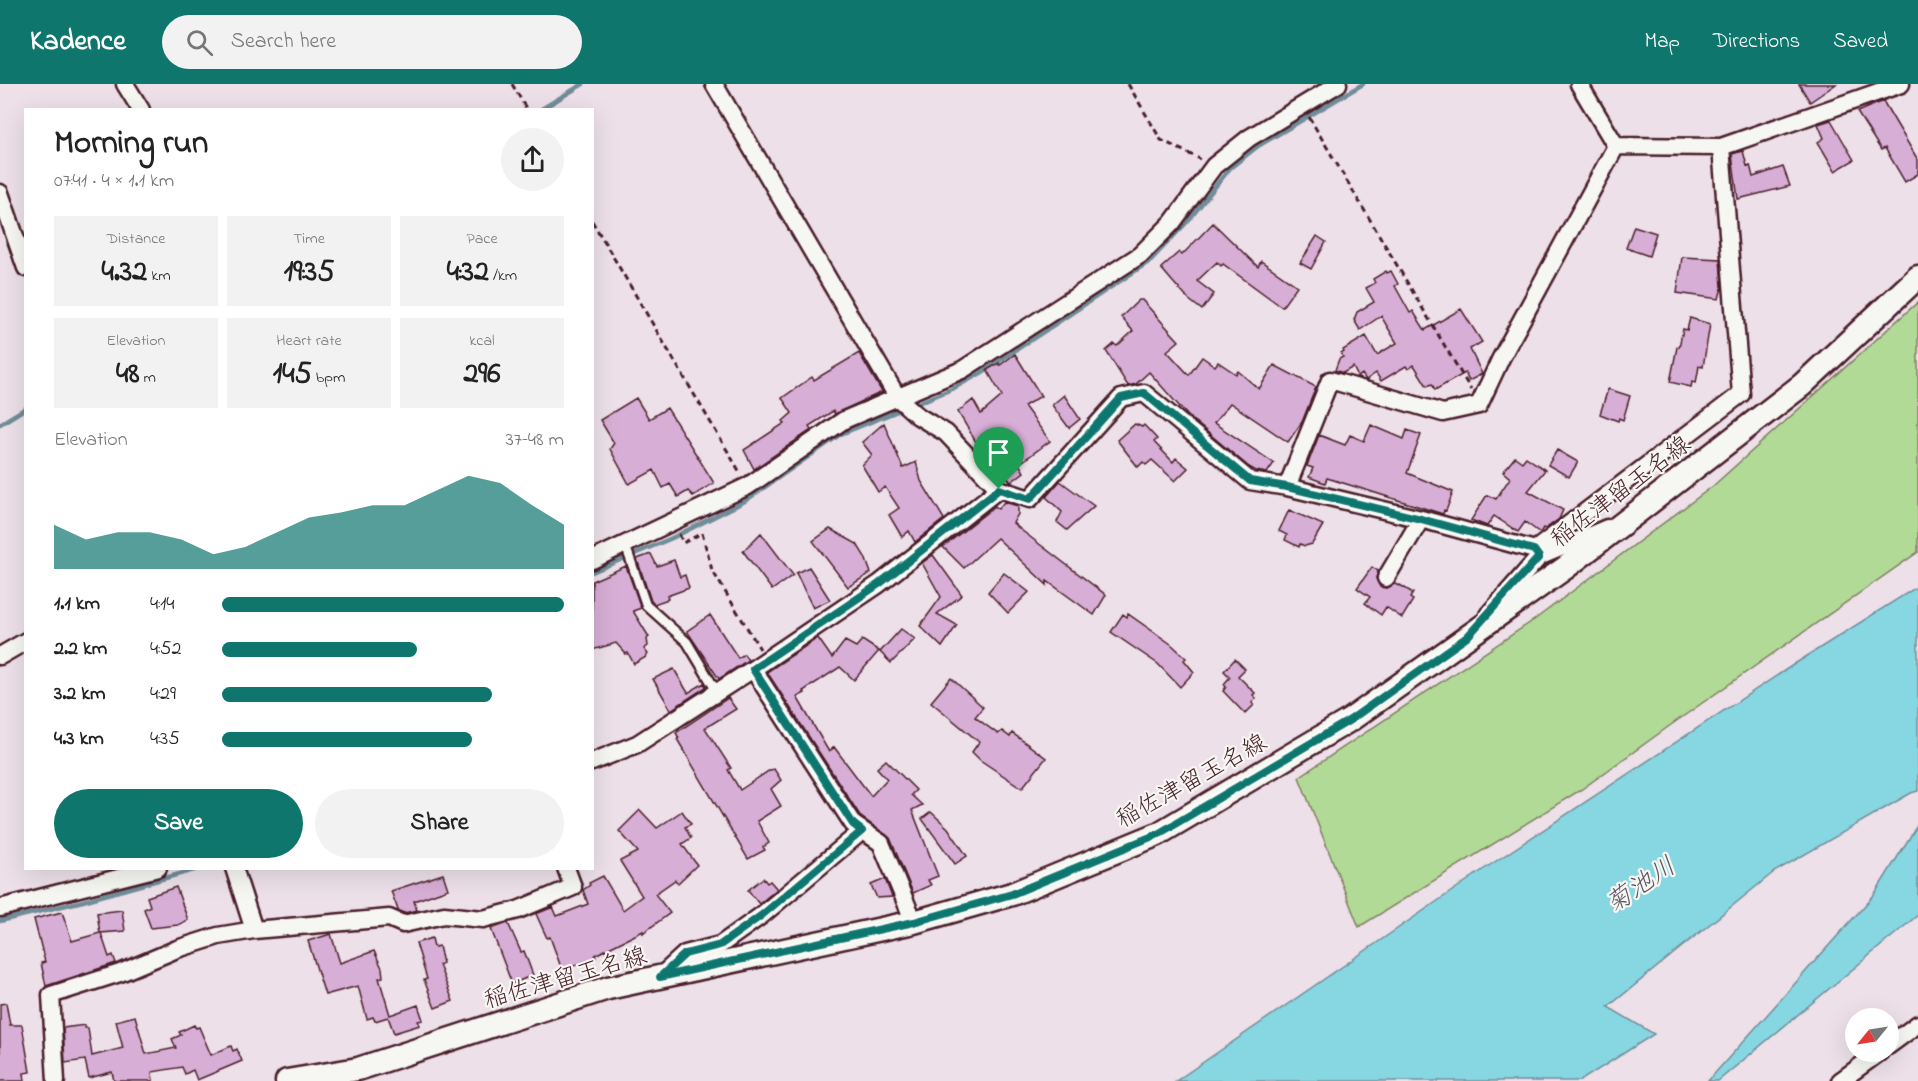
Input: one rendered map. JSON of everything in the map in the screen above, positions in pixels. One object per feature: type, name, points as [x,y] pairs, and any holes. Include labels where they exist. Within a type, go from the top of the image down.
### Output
[{"type":"main road","name":"稲佐津留玉名線","points":[[287,1081],[358,1069],[608,988],[914,922],[1012,894],[1158,834],[1350,720],[1565,568],[1802,385],[1918,277]]},
{"type":"street","points":[[126,84],[140,108]]},
{"type":"street","points":[[714,84],[898,398],[918,416],[946,433],[999,489],[1030,499],[1121,398],[1144,393],[1250,481],[1287,487],[1421,519],[1537,554],[1628,520]]},
{"type":"street","points":[[594,559],[748,486],[844,420],[962,370],[1140,255],[1172,223],[1214,166],[1249,138],[1338,84]]},
{"type":"street","points":[[1579,84],[1616,146]]},
{"type":"street","points":[[1616,146],[1721,147],[1872,89],[1900,84]]},
{"type":"street","points":[[1287,487],[1330,380],[1443,413],[1479,405],[1501,358],[1616,146]]},
{"type":"street","points":[[1467,637],[1537,554],[1741,394],[1721,147]]},
{"type":"street","points":[[0,193],[24,262]]},
{"type":"street","points":[[594,761],[637,744],[879,584],[999,489]]},
{"type":"street","points":[[1386,578],[1421,519]]},
{"type":"street","points":[[0,656],[24,642]]},
{"type":"street","points":[[759,664],[853,824],[881,843],[914,922]]},
{"type":"street","points":[[660,977],[685,954],[720,945],[762,915],[862,831]]},
{"type":"street","points":[[0,908],[150,870]]},
{"type":"street","points":[[234,870],[254,930]]},
{"type":"street","points":[[56,1081],[51,995],[120,973],[177,949],[218,936],[254,930],[389,918],[403,924],[444,915],[483,919],[518,910],[573,887],[567,870]]},
{"type":"street","points":[[1899,1038],[1918,1024]]},
{"type":"street","points":[[1840,1081],[1866,1062]]},
{"type":"lane","points":[[626,545],[646,605],[687,642],[717,692]]},
{"type":"path","points":[[512,84],[526,108]]},
{"type":"path","points":[[1128,84],[1161,140],[1214,166]]},
{"type":"path","points":[[1314,125],[1479,405]]},
{"type":"path","points":[[594,224],[748,486]]},
{"type":"path","points":[[683,543],[702,533],[712,570],[759,664]]},
{"type":"green space","points":[[1918,302],[1918,552],[1582,789],[1359,927],[1299,777],[1534,620],[1713,486]]},
{"type":"water","name":"菊池川","points":[[1918,586],[1918,791],[1774,872],[1608,1007],[1654,1034],[1580,1081],[1176,1081],[1487,867],[1796,663]]},
{"type":"water","points":[[1918,824],[1918,915],[1718,1081],[1708,1081],[1874,895]]},
{"type":"building","points":[[1799,84],[1836,84],[1810,102]]},
{"type":"building","points":[[1883,101],[1918,160],[1918,174],[1905,182],[1885,148],[1881,150],[1857,112]]},
{"type":"building","points":[[1831,120],[1854,160],[1835,171],[1818,142],[1824,138],[1818,124]]},
{"type":"building","points":[[1743,151],[1753,177],[1783,167],[1790,186],[1738,199],[1732,154]]},
{"type":"building","points":[[1213,223],[1258,267],[1261,261],[1297,286],[1282,307],[1217,262],[1197,281],[1214,294],[1202,310],[1188,299],[1161,268],[1179,252],[1182,255]]},
{"type":"building","points":[[1634,226],[1656,233],[1649,256],[1626,248]]},
{"type":"building","points":[[1317,236],[1326,242],[1311,269],[1300,263]]},
{"type":"building","points":[[1682,257],[1720,259],[1722,287],[1719,299],[1677,293]]},
{"type":"building","points":[[1386,271],[1387,273],[1391,271],[1398,284],[1395,286],[1410,313],[1413,311],[1425,330],[1461,309],[1482,342],[1470,349],[1482,374],[1469,381],[1465,373],[1435,390],[1432,384],[1427,386],[1414,365],[1408,369],[1406,366],[1381,381],[1376,373],[1366,380],[1362,374],[1358,377],[1353,367],[1343,373],[1335,370],[1339,359],[1343,357],[1341,353],[1344,352],[1343,350],[1366,336],[1377,355],[1397,343],[1381,316],[1360,330],[1354,320],[1357,312],[1374,302],[1366,288],[1375,283],[1373,279]]},
{"type":"building","points":[[1139,300],[1142,300],[1179,341],[1167,351],[1189,375],[1202,357],[1215,366],[1218,362],[1236,374],[1238,371],[1259,389],[1274,365],[1316,387],[1302,422],[1288,442],[1230,403],[1214,423],[1274,463],[1267,473],[1249,467],[1188,416],[1149,372],[1136,384],[1128,386],[1106,351],[1114,344],[1117,346],[1133,331],[1121,317]]},
{"type":"building","points":[[1690,318],[1710,324],[1703,367],[1699,366],[1696,383],[1692,382],[1691,387],[1670,382],[1677,347],[1679,347],[1683,329],[1687,330]]},
{"type":"building","points":[[859,353],[882,392],[835,414],[833,411],[809,426],[811,430],[754,469],[744,450],[785,423],[783,421],[792,413],[782,398],[812,377],[814,380]]},
{"type":"building","points":[[1015,354],[1041,396],[1024,406],[1050,441],[1019,464],[1024,472],[1011,482],[986,452],[983,454],[958,412],[973,400],[981,414],[1002,396],[987,370],[999,363],[1000,365]]},
{"type":"building","points":[[1608,389],[1630,396],[1623,420],[1619,418],[1618,421],[1600,414]]},
{"type":"building","points":[[1064,395],[1080,419],[1069,428],[1052,405]]},
{"type":"building","points":[[636,398],[649,419],[667,408],[714,483],[693,496],[688,491],[678,497],[670,484],[663,488],[654,470],[629,484],[610,449],[614,443],[600,420]]},
{"type":"building","points":[[884,423],[903,468],[916,462],[921,481],[944,519],[915,542],[909,531],[902,537],[889,515],[899,508],[885,487],[878,492],[862,465],[872,455],[862,442]]},
{"type":"building","points":[[1135,424],[1142,427],[1144,425],[1157,439],[1154,442],[1173,462],[1176,458],[1188,468],[1175,481],[1152,460],[1146,465],[1143,462],[1138,467],[1117,440]]},
{"type":"building","points":[[1371,425],[1404,439],[1407,430],[1421,435],[1407,473],[1453,492],[1443,514],[1327,478],[1325,483],[1309,477],[1313,468],[1307,466],[1319,435],[1345,445],[1350,435],[1364,441]]},
{"type":"building","points":[[1557,450],[1578,462],[1569,477],[1548,465]]},
{"type":"building","points":[[1515,457],[1522,462],[1526,457],[1545,470],[1528,491],[1563,510],[1559,519],[1545,529],[1543,528],[1540,533],[1525,522],[1518,532],[1494,516],[1487,526],[1471,520],[1487,495],[1496,499],[1510,478],[1503,472]]},
{"type":"building","points":[[1060,481],[1094,506],[1067,530],[1057,522],[1062,512],[1046,497]]},
{"type":"building","points":[[1004,502],[1018,506],[1018,514],[1013,523],[1106,595],[1094,615],[1047,581],[1047,585],[997,538],[964,568],[943,547],[995,506],[998,509]]},
{"type":"building","points":[[1289,510],[1323,525],[1312,544],[1305,546],[1300,544],[1299,547],[1285,540],[1287,535],[1279,531]]},
{"type":"building","points":[[830,529],[857,544],[871,573],[848,587],[813,541]]},
{"type":"building","points":[[761,533],[793,575],[772,590],[743,551]]},
{"type":"building","points":[[651,554],[657,566],[674,560],[680,577],[685,575],[689,588],[667,596],[668,599],[654,604],[637,559]]},
{"type":"building","points":[[933,555],[962,595],[937,614],[957,625],[942,647],[920,626],[941,597],[922,563]]},
{"type":"building","points":[[626,566],[641,608],[633,611],[649,637],[648,646],[644,649],[648,654],[634,664],[628,653],[626,654],[616,643],[594,649],[594,580]]},
{"type":"building","points":[[809,567],[830,600],[813,608],[796,573]]},
{"type":"building","points":[[1372,567],[1378,571],[1376,578],[1380,587],[1386,588],[1395,584],[1413,593],[1410,598],[1413,600],[1402,618],[1386,607],[1381,615],[1365,603],[1370,597],[1357,588]]},
{"type":"building","points":[[1004,573],[1029,592],[1008,613],[988,592]]},
{"type":"building","points":[[1123,614],[1127,617],[1128,614],[1171,644],[1186,658],[1184,660],[1194,672],[1180,687],[1158,664],[1111,632]]},
{"type":"building","points":[[710,615],[738,658],[744,654],[748,660],[719,679],[687,631]]},
{"type":"building","points":[[901,629],[915,639],[891,663],[880,652]]},
{"type":"building","points":[[818,638],[832,658],[845,641],[856,647],[862,640],[879,651],[854,680],[840,667],[797,697],[829,752],[834,747],[871,796],[887,779],[877,768],[886,760],[916,790],[911,795],[922,805],[912,810],[938,876],[928,880],[931,885],[913,893],[890,838],[861,817],[767,672]]},
{"type":"building","points":[[1235,659],[1245,669],[1238,676],[1255,693],[1253,695],[1256,698],[1252,703],[1254,705],[1245,714],[1223,691],[1226,687],[1224,684],[1230,677],[1224,671]]},
{"type":"building","points":[[674,669],[688,693],[704,683],[706,687],[671,710],[653,679]]},
{"type":"building","points":[[951,678],[983,707],[975,717],[998,734],[1002,731],[1010,737],[1012,733],[1046,758],[1022,788],[980,760],[972,752],[979,742],[931,702]]},
{"type":"building","points":[[728,698],[736,709],[705,728],[731,768],[728,770],[740,790],[774,769],[781,780],[771,789],[781,806],[757,821],[769,843],[763,847],[765,850],[748,859],[677,739],[679,738],[676,733]]},
{"type":"building","points":[[640,810],[657,828],[682,811],[691,824],[685,827],[691,838],[682,844],[697,865],[678,883],[675,880],[655,894],[670,913],[643,933],[643,931],[595,955],[596,958],[562,970],[550,937],[547,938],[536,914],[553,907],[557,916],[588,904],[583,890],[590,885],[589,883],[603,876],[623,910],[642,896],[620,861],[638,852],[619,831]]},
{"type":"building","points":[[931,812],[948,828],[967,856],[955,864],[922,819]]},
{"type":"building","points":[[443,874],[448,889],[414,901],[417,910],[404,913],[398,910],[391,891]]},
{"type":"building","points":[[763,878],[767,883],[770,881],[777,889],[759,904],[748,890]]},
{"type":"building","points":[[885,879],[892,897],[877,898],[871,885]]},
{"type":"building","points":[[176,887],[188,920],[178,925],[151,928],[144,909],[150,906],[147,897]]},
{"type":"building","points":[[122,910],[125,931],[101,933],[109,957],[113,955],[116,963],[46,986],[41,963],[45,962],[34,919],[62,912],[72,941],[100,933],[97,913]]},
{"type":"building","points":[[508,923],[521,952],[524,951],[533,975],[512,984],[491,929]]},
{"type":"building","points":[[331,934],[340,963],[374,951],[382,968],[383,977],[379,978],[390,1015],[418,1005],[423,1020],[418,1021],[420,1025],[394,1033],[388,1017],[375,1021],[373,1017],[367,1019],[358,986],[325,995],[308,941]]},
{"type":"building","points":[[432,938],[434,947],[439,946],[443,963],[439,965],[453,1001],[435,1008],[424,980],[427,979],[416,943]]},
{"type":"building","points":[[6,1003],[10,1025],[22,1025],[30,1072],[24,1073],[25,1081],[0,1081],[0,1004]]},
{"type":"building","points":[[135,1016],[146,1054],[176,1048],[172,1039],[181,1035],[179,1032],[194,1025],[196,1028],[199,1027],[211,1055],[231,1046],[233,1051],[237,1049],[242,1061],[197,1080],[193,1070],[185,1074],[182,1067],[152,1072],[153,1081],[114,1081],[112,1072],[89,1078],[85,1060],[65,1063],[63,1028],[85,1025],[85,1028],[88,1028],[92,1056],[123,1048],[116,1021]]},
{"type":"waterway","points":[[543,108],[583,84]]},
{"type":"waterway","points":[[913,405],[952,389],[981,373],[1150,261],[1187,222],[1230,168],[1258,146],[1363,84]]},
{"type":"waterway","points":[[594,571],[672,538],[745,501],[841,434],[905,408]]},
{"type":"waterway","points":[[0,424],[24,409]]},
{"type":"waterway","points":[[0,921],[194,870]]},
{"type":"route","points":[[1144,393],[1250,481],[1287,487],[1421,519],[1534,550],[1539,557],[1467,637],[1350,720],[1158,834],[1012,894],[914,922],[660,977],[685,954],[720,945],[762,915],[862,831],[853,824],[753,669],[879,584],[999,489],[1030,499],[1121,398],[1144,393]]}]
